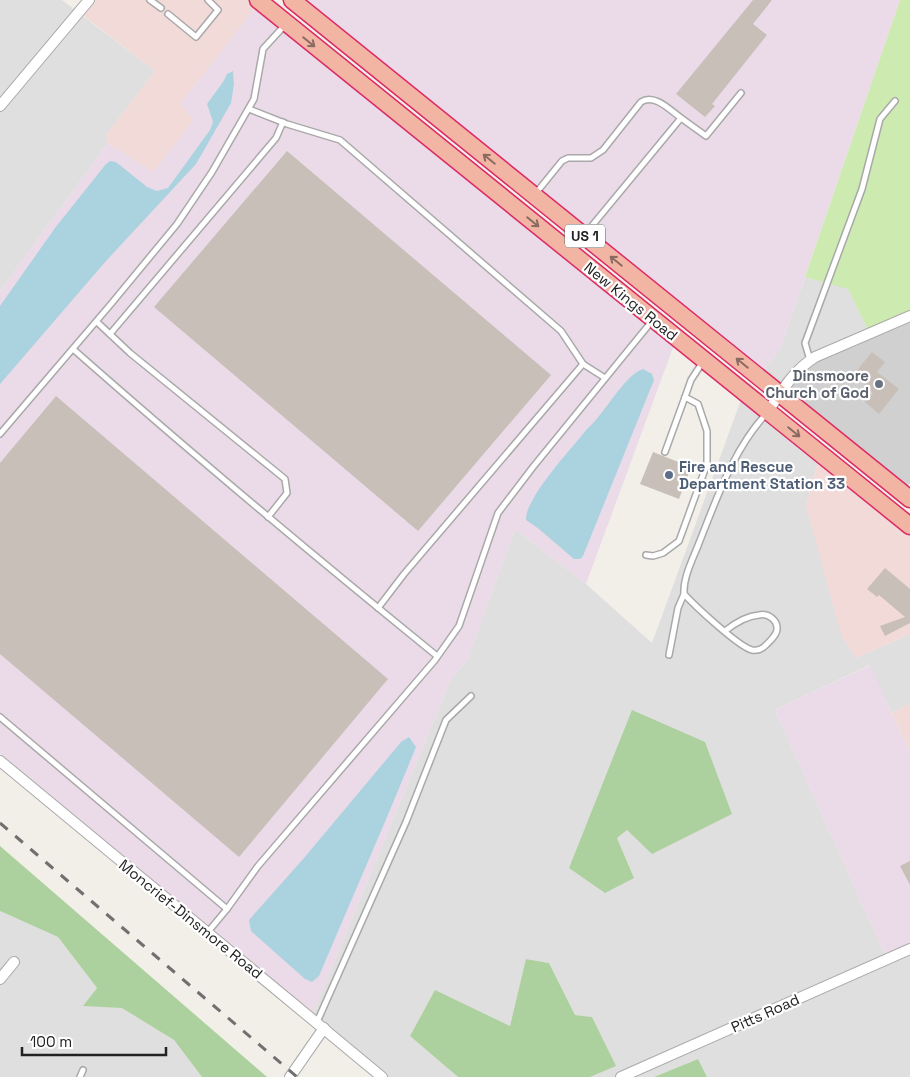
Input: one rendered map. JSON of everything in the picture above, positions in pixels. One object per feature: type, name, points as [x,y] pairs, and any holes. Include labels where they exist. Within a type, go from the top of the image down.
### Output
[{"type":"highway","name":"New Kings Road","points":[[258,0],[910,526]]},
{"type":"highway","name":"New Kings Road","points":[[292,0],[908,496]]},
{"type":"highway","points":[[287,23],[302,20],[327,28]]},
{"type":"street","points":[[0,106],[89,0]]},
{"type":"street","points":[[768,411],[794,373],[810,360],[910,316]]},
{"type":"street","points":[[704,360],[715,341]]},
{"type":"street","name":"Moncrief-Dinsmore Road","points":[[0,761],[382,1077]]},
{"type":"street","name":"Pitts Road","points":[[621,1077],[910,949]]},
{"type":"street","points":[[0,978],[14,962]]},
{"type":"street","points":[[290,1077],[321,1025]]},
{"type":"lane","points":[[150,0],[160,5]]},
{"type":"lane","points":[[171,14],[185,24],[196,37],[218,10],[205,2]]},
{"type":"lane","points":[[0,434],[97,322],[177,224],[212,172],[254,99],[263,49],[287,23]]},
{"type":"lane","points":[[534,195],[562,161],[568,158],[591,158],[604,150],[640,102],[652,99],[706,136],[741,93]]},
{"type":"lane","points":[[810,360],[805,343],[862,189],[880,119],[895,101]]},
{"type":"lane","points":[[249,109],[340,140],[561,331],[583,364],[605,378]]},
{"type":"lane","points":[[584,235],[681,118]]},
{"type":"lane","points":[[110,334],[276,138],[283,122]]},
{"type":"lane","points":[[207,933],[258,866],[437,656],[458,626],[498,513],[654,319]]},
{"type":"lane","points":[[97,322],[130,353],[285,479],[287,493],[268,517]]},
{"type":"lane","points":[[73,349],[146,414],[268,517],[437,656]]},
{"type":"lane","points":[[665,452],[691,380],[704,360]]},
{"type":"lane","points":[[378,608],[404,574],[583,364]]},
{"type":"lane","points":[[646,555],[663,554],[679,541],[707,464],[707,431],[698,404],[685,397]]},
{"type":"lane","points":[[669,655],[678,608],[684,594],[684,587],[691,565],[726,477],[744,444],[768,411]]},
{"type":"lane","points":[[684,594],[696,607],[725,631],[746,648],[754,651],[762,649],[773,638],[777,629],[776,623],[771,617],[762,614],[737,622],[725,631]]},
{"type":"lane","points":[[321,1025],[406,822],[446,720],[471,696]]},
{"type":"lane","points":[[0,717],[227,909]]},
{"type":"lane","points":[[80,1077],[83,1070]]},
{"type":"shaded area","points":[[0,0],[62,0],[155,71],[106,135],[108,143],[0,291]]},
{"type":"shaded area","points":[[82,0],[247,0],[256,7],[180,104],[194,120],[153,172],[108,143],[106,135],[155,71],[75,9]]},
{"type":"shaded area","points":[[303,0],[900,0],[780,349],[762,371]]},
{"type":"shaded area","points":[[256,7],[674,345],[586,584],[515,529],[467,660],[451,679],[313,1013],[118,854],[0,754],[0,291],[108,143],[153,172],[194,120],[180,104]]},
{"type":"shaded area","points":[[805,277],[848,288],[868,330],[778,384],[762,371],[780,349]]},
{"type":"shaded area","points":[[910,311],[910,484],[904,486],[778,384],[802,359]]},
{"type":"shaded area","points":[[741,400],[818,461],[806,506],[856,658],[910,634],[910,704],[892,713],[869,665],[775,710],[885,955],[910,944],[910,1077],[707,1077],[698,1059],[654,1077],[590,1077],[615,1066],[592,1017],[575,1015],[549,963],[527,959],[510,1026],[435,991],[410,1036],[458,1077],[388,1077],[313,1013],[451,679],[467,660],[515,529],[586,584],[652,643]],"holes":[[[705,742],[627,830],[617,838],[634,878],[569,868]]]},
{"type":"shaded area","points":[[818,461],[910,536],[910,634],[856,658],[842,637],[806,506]]},
{"type":"shaded area","points":[[870,665],[910,753],[910,944],[885,955],[775,710]]},
{"type":"shaded area","points":[[910,704],[910,753],[892,713]]},
{"type":"shaded area","points":[[0,911],[58,937],[97,988],[84,1006],[122,1007],[174,1040],[202,1077],[0,1077]]},
{"type":"green space","points":[[900,0],[910,0],[910,311],[868,330],[848,289],[805,277]]},
{"type":"green space","points":[[632,710],[705,742],[732,814],[652,854],[627,830],[617,838],[634,878],[605,893],[569,868]]},
{"type":"green space","points":[[0,846],[267,1077],[202,1077],[174,1040],[122,1008],[83,1006],[97,988],[58,937],[0,911]]},
{"type":"green space","points":[[526,959],[549,963],[575,1015],[592,1017],[616,1066],[590,1077],[458,1077],[410,1036],[435,990],[510,1026]]},
{"type":"green space","points":[[698,1059],[707,1077],[654,1077]]},
{"type":"water","points":[[233,71],[234,84],[231,103],[196,164],[106,261],[0,384],[0,306],[55,228],[110,161],[116,162],[147,187],[157,191],[168,188],[210,130],[213,122],[207,104],[227,74]]},
{"type":"water","points":[[643,369],[652,374],[654,380],[583,556],[580,559],[574,559],[526,520],[528,511],[533,499],[561,460],[594,423],[621,387]]},
{"type":"water","points":[[409,737],[416,747],[319,976],[312,982],[305,979],[251,931],[249,920],[304,858],[401,742]]},
{"type":"building","points":[[753,0],[772,0],[753,24],[767,35],[712,104],[715,106],[705,117],[676,94]]},
{"type":"building","points":[[287,151],[551,375],[418,531],[154,307]]},
{"type":"building","name":"Dinsmoore Church of God","points":[[872,352],[885,362],[877,372],[899,389],[879,414],[865,402],[873,393],[864,385],[866,382],[855,373]]},
{"type":"building","points":[[56,396],[388,679],[239,857],[0,654],[0,463]]},
{"type":"building","points":[[653,452],[691,467],[679,499],[640,484]]},
{"type":"building","points":[[885,568],[910,589],[910,623],[885,636],[880,626],[905,617],[879,595],[877,597],[867,589]]},
{"type":"building","points":[[910,861],[910,885],[900,866]]},
{"type":"railway","points":[[0,823],[297,1077]]},
{"type":"place","name":"Dinsmoore Church of God","points":[[879,384]]},
{"type":"place","name":"Fire and Rescue Department Station 33","points":[[669,475]]}]
